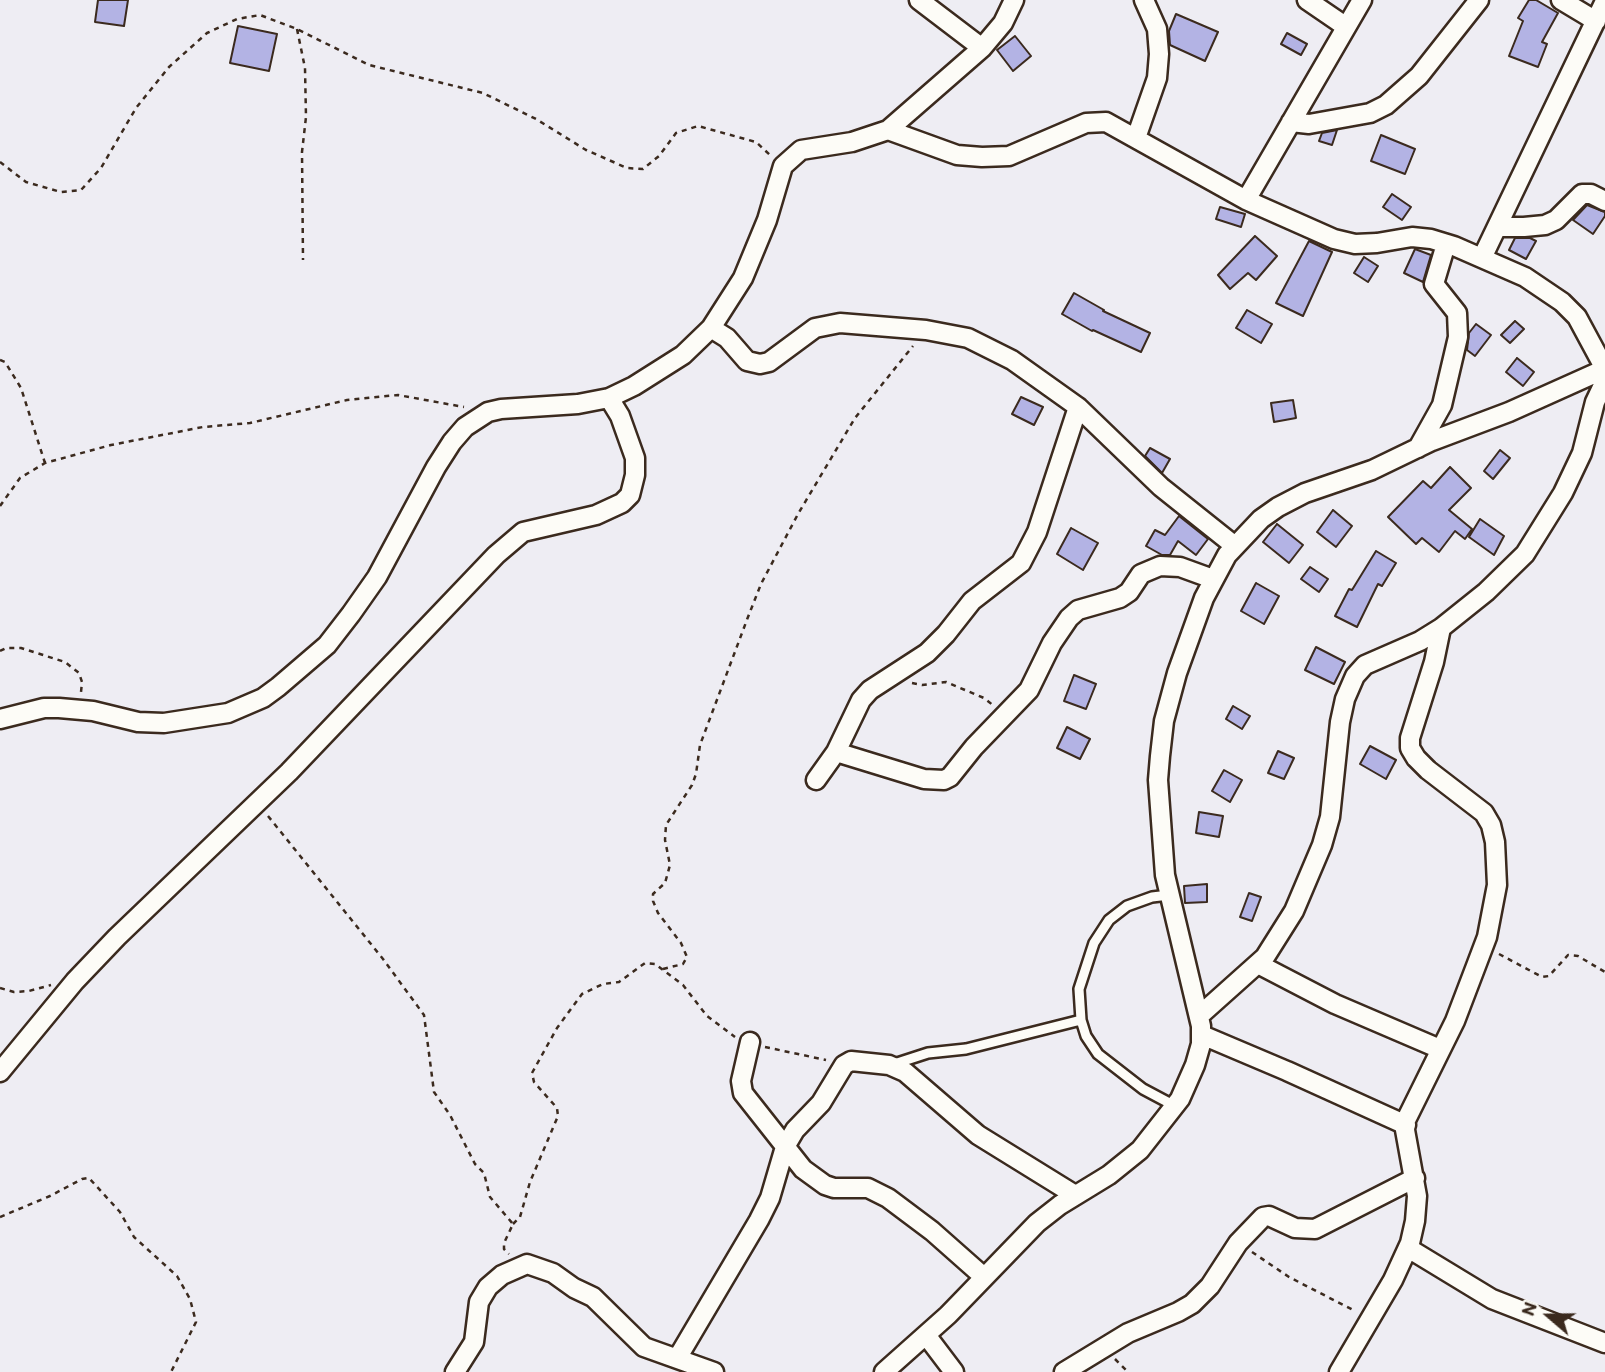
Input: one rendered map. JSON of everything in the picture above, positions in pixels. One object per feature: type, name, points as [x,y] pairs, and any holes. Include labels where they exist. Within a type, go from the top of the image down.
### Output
[{"type":"street","points":[[919,0],[982,48]]},
{"type":"street","points":[[0,719],[44,708],[79,709],[138,722],[164,723],[228,713],[263,698],[327,645],[351,614],[377,578],[452,442],[465,427],[488,412],[502,409],[578,404],[609,398],[662,370],[689,350],[711,328],[743,278],[754,256],[783,166],[800,150],[852,142],[888,130],[982,48],[1003,23],[1014,0]]},
{"type":"street","points":[[1136,138],[1157,78],[1159,54],[1157,29],[1144,0]]},
{"type":"street","points":[[1307,0],[1345,26]]},
{"type":"street","points":[[1247,200],[1362,0]]},
{"type":"street","points":[[1291,122],[1309,124],[1370,113],[1386,105],[1419,76],[1479,0]]},
{"type":"street","points":[[1561,0],[1596,21]]},
{"type":"street","points":[[1482,258],[1605,1]]},
{"type":"street","points":[[884,1372],[948,1315],[1037,1223],[1075,1195],[1109,1175],[1140,1150],[1175,1106],[1195,1065],[1202,1035],[1169,895],[1162,845],[1158,780],[1164,721],[1185,648],[1213,579],[1235,546],[1261,519],[1305,493],[1372,470],[1605,369],[1577,317],[1562,302],[1525,277],[1446,244],[1412,237],[1355,244],[1334,239],[1208,180],[1106,122],[1086,122],[1009,156],[982,157],[957,155],[888,130]]},
{"type":"street","points":[[1497,227],[1545,225],[1556,220],[1581,194],[1591,194],[1605,201]]},
{"type":"street","points":[[1418,448],[1442,405],[1458,337],[1457,313],[1434,284],[1446,244]]},
{"type":"street","points":[[711,328],[727,338],[747,361],[760,364],[769,362],[815,328],[840,323],[926,330],[968,338],[1012,360],[1078,407],[1161,487],[1235,546]]},
{"type":"street","points":[[1199,1016],[1258,964],[1279,937],[1294,911],[1322,845],[1330,817],[1339,722],[1352,683],[1365,665],[1420,641],[1441,628],[1507,573],[1525,554],[1542,530],[1582,453],[1595,402],[1605,382]]},
{"type":"street","points":[[0,1072],[75,981],[257,803],[505,547],[523,533],[596,515],[622,503],[630,495],[635,475],[635,458],[620,416],[609,398]]},
{"type":"street","points":[[816,780],[836,752],[861,700],[870,690],[927,653],[972,601],[1021,563],[1037,532],[1078,407]]},
{"type":"street","points":[[836,752],[924,779],[944,780],[950,777],[974,747],[1029,690],[1052,643],[1069,618],[1078,610],[1120,598],[1129,592],[1141,574],[1160,566],[1180,567],[1213,579]]},
{"type":"street","points":[[1339,1372],[1393,1280],[1408,1248],[1415,1221],[1417,1196],[1406,1125],[1408,1113],[1455,1021],[1484,946],[1497,885],[1498,864],[1491,825],[1484,813],[1428,770],[1410,748],[1410,738],[1434,662],[1441,628]]},
{"type":"street","points":[[1258,964],[1335,1004],[1440,1049]]},
{"type":"street","points":[[1202,1035],[1406,1125]]},
{"type":"street","points":[[750,1042],[741,1081],[743,1093],[803,1169],[825,1185],[834,1188],[869,1188],[888,1198],[932,1231],[984,1278]]},
{"type":"street","points":[[678,1357],[759,1220],[770,1198],[785,1147],[795,1130],[821,1103],[844,1065],[851,1060],[890,1065],[905,1072],[978,1135],[1075,1195]]},
{"type":"street","points":[[1064,1372],[1128,1333],[1192,1304],[1210,1286],[1238,1243],[1262,1217],[1269,1216],[1295,1228],[1315,1229],[1415,1178]]},
{"type":"street","points":[[1408,1248],[1492,1298],[1605,1343]]},
{"type":"street","points":[[455,1372],[474,1342],[479,1302],[488,1287],[502,1275],[527,1264],[553,1273],[593,1297],[644,1347],[714,1372]]},
{"type":"street","points":[[926,1335],[954,1372]]},
{"type":"lane","points":[[1169,895],[1152,897],[1127,906],[1109,920],[1094,943],[1079,989],[1081,1020],[1086,1036],[1098,1054],[1143,1089],[1175,1106]]},
{"type":"lane","points":[[890,1065],[928,1053],[966,1049],[1081,1020]]},
{"type":"path","points":[[0,162],[26,182],[61,192],[81,190],[101,168],[144,98],[169,67],[207,33],[237,19],[260,15],[297,29],[369,65],[483,93],[536,119],[586,150],[626,168],[643,169],[659,156],[676,133],[698,126],[755,142],[783,166]]},
{"type":"path","points":[[297,29],[305,80],[306,117],[302,152],[303,260]]},
{"type":"path","points":[[663,969],[683,964],[687,957],[681,943],[658,913],[653,901],[653,894],[665,883],[670,865],[665,840],[666,825],[692,785],[700,745],[761,584],[798,514],[855,418],[926,330]]},
{"type":"path","points":[[0,360],[5,362],[21,388],[45,463]]},
{"type":"path","points":[[0,506],[20,478],[45,463],[111,445],[203,427],[250,423],[347,400],[398,396],[488,412]]},
{"type":"path","points":[[0,651],[20,648],[46,654],[73,667],[82,682],[79,709]]},
{"type":"path","points":[[892,677],[922,685],[946,682],[984,698],[1004,718]]},
{"type":"path","points":[[257,803],[421,1009],[427,1027],[429,1068],[434,1092],[450,1115],[475,1164],[484,1173],[490,1197],[513,1224]]},
{"type":"path","points":[[1484,946],[1542,977],[1549,976],[1568,955],[1578,956],[1605,972]]},
{"type":"path","points":[[527,1264],[506,1253],[504,1243],[513,1224],[520,1217],[530,1182],[558,1116],[557,1108],[534,1082],[532,1073],[557,1028],[582,994],[589,989],[619,982],[645,963],[655,964],[691,992],[707,1016],[733,1036],[783,1052],[844,1065]]},
{"type":"path","points":[[0,988],[14,992],[29,991],[75,981]]},
{"type":"path","points":[[0,1217],[89,1178],[120,1212],[134,1237],[177,1276],[190,1299],[196,1322],[171,1372]]},
{"type":"path","points":[[1238,1243],[1289,1277],[1371,1319]]},
{"type":"building","points":[[98,0],[128,0],[124,26],[95,22]]},
{"type":"building","points":[[1529,0],[1536,0],[1558,13],[1542,42],[1547,44],[1538,67],[1509,56],[1523,21],[1518,18]]},
{"type":"building","points":[[1176,14],[1218,32],[1205,61],[1170,45],[1169,31]]},
{"type":"building","points":[[238,26],[277,34],[269,71],[230,63]]},
{"type":"building","points":[[1287,33],[1307,44],[1301,55],[1281,44]]},
{"type":"building","points":[[1015,36],[1031,56],[1013,71],[997,50]]},
{"type":"building","points":[[1337,130],[1332,145],[1319,141],[1322,133]]},
{"type":"building","points":[[1381,135],[1415,149],[1405,174],[1371,161]]},
{"type":"building","points":[[1392,194],[1411,207],[1402,220],[1383,207]]},
{"type":"building","points":[[1587,205],[1605,212],[1593,234],[1573,220]]},
{"type":"building","points":[[1220,207],[1245,214],[1241,227],[1216,219]]},
{"type":"building","points":[[1255,236],[1277,256],[1256,280],[1248,273],[1230,289],[1218,275]]},
{"type":"building","points":[[1515,238],[1530,238],[1536,241],[1526,259],[1509,250]]},
{"type":"building","points":[[1309,241],[1332,252],[1303,316],[1276,303]]},
{"type":"building","points":[[1415,249],[1431,255],[1423,282],[1404,273]]},
{"type":"building","points":[[1364,257],[1378,266],[1368,282],[1354,273]]},
{"type":"building","points":[[1074,293],[1103,311],[1150,333],[1141,352],[1092,331],[1062,314]]},
{"type":"building","points":[[1247,310],[1272,324],[1261,343],[1236,328]]},
{"type":"building","points":[[1515,321],[1524,329],[1510,343],[1501,335]]},
{"type":"building","points":[[1476,324],[1491,335],[1475,356],[1467,350],[1469,333]]},
{"type":"building","points":[[1517,358],[1534,372],[1523,386],[1506,372]]},
{"type":"building","points":[[1021,397],[1043,407],[1034,425],[1012,414]]},
{"type":"building","points":[[1293,400],[1296,418],[1274,422],[1271,403]]},
{"type":"building","points":[[1150,448],[1170,459],[1162,473],[1145,456]]},
{"type":"building","points":[[1500,450],[1510,458],[1493,479],[1484,471]]},
{"type":"building","points":[[1450,467],[1471,488],[1449,510],[1472,529],[1465,539],[1455,531],[1439,552],[1422,538],[1416,544],[1388,517],[1423,481],[1431,488]]},
{"type":"building","points":[[1333,510],[1352,526],[1336,547],[1317,532]]},
{"type":"building","points":[[1179,516],[1208,539],[1196,555],[1178,541],[1170,555],[1162,555],[1146,546],[1155,530],[1165,535]]},
{"type":"building","points":[[1480,519],[1504,536],[1494,555],[1469,537]]},
{"type":"building","points":[[1277,524],[1303,545],[1289,563],[1263,542]]},
{"type":"building","points":[[1071,528],[1098,543],[1083,570],[1057,554]]},
{"type":"building","points":[[1376,551],[1396,563],[1382,586],[1378,584],[1357,627],[1335,616],[1349,589],[1352,590]]},
{"type":"building","points":[[1310,567],[1328,579],[1319,592],[1301,579]]},
{"type":"building","points":[[1256,583],[1279,596],[1264,624],[1241,611]]},
{"type":"building","points":[[1316,647],[1345,662],[1334,684],[1305,670]]},
{"type":"building","points":[[1074,675],[1096,684],[1086,709],[1064,701]]},
{"type":"building","points":[[1233,706],[1250,716],[1242,729],[1226,719]]},
{"type":"building","points":[[1067,727],[1090,739],[1080,759],[1057,748]]},
{"type":"building","points":[[1370,746],[1396,760],[1386,779],[1360,764]]},
{"type":"building","points":[[1278,751],[1294,758],[1284,779],[1268,773]]},
{"type":"building","points":[[1224,770],[1242,780],[1230,802],[1212,791]]},
{"type":"building","points":[[1199,812],[1223,816],[1219,837],[1196,833]]},
{"type":"building","points":[[1207,884],[1207,902],[1185,903],[1184,886]]},
{"type":"building","points":[[1249,893],[1261,897],[1252,921],[1240,917]]}]
